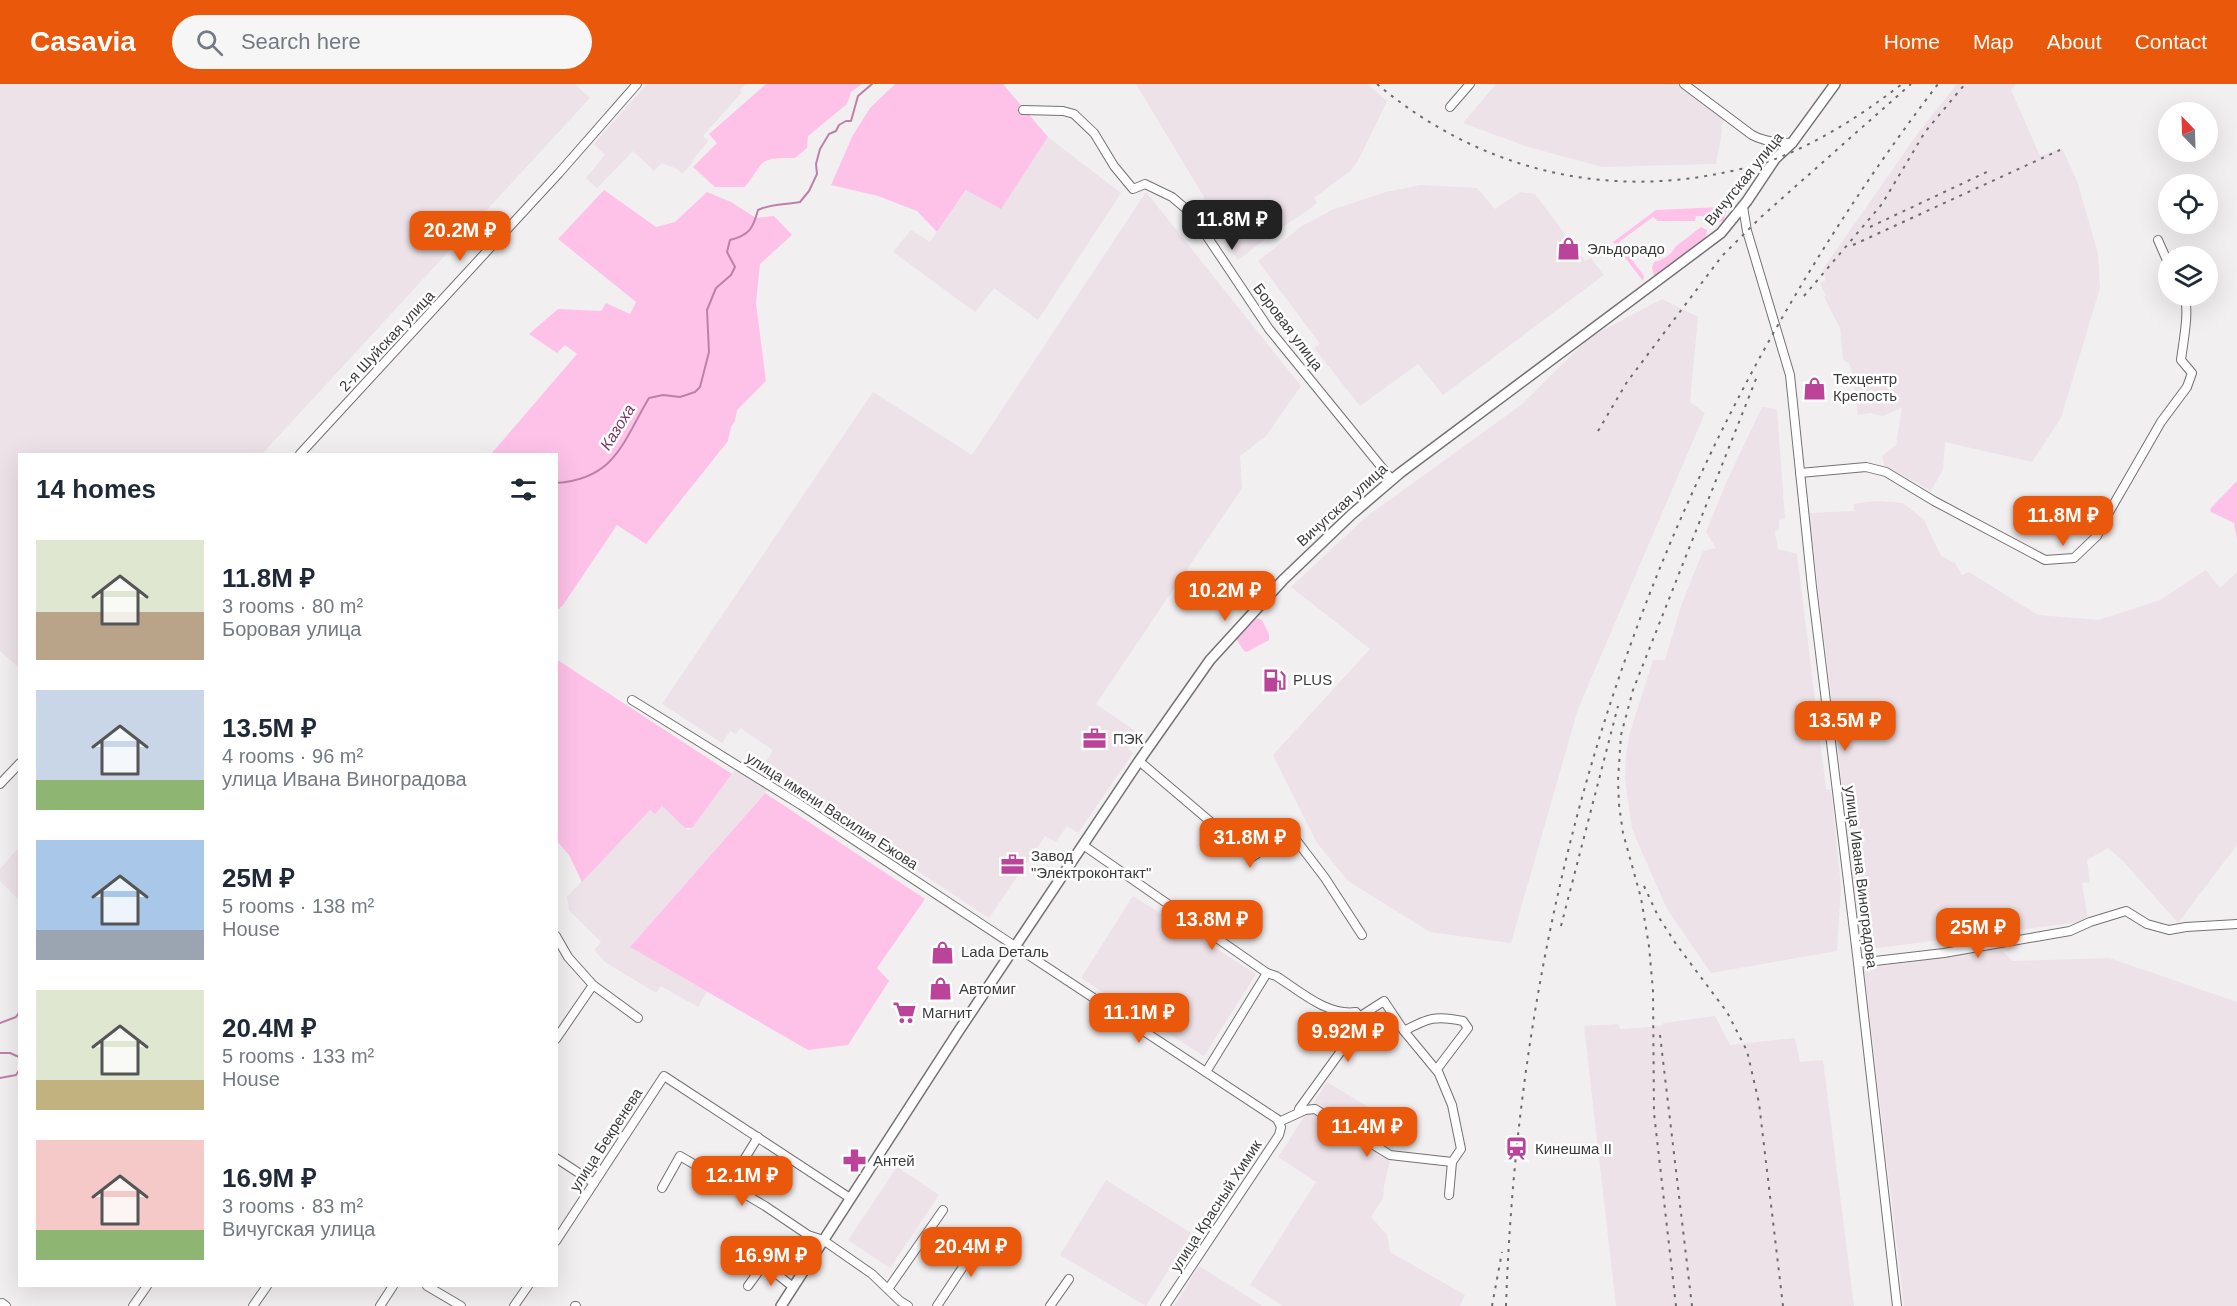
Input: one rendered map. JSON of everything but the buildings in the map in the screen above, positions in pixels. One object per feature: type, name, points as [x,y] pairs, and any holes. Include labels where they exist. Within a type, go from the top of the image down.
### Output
[{"type":"main road","name":"Вичугская улица","points":[[782,1306],[850,1198],[1139,761],[1185,694],[1228,638],[1283,580],[1351,515],[1392,480],[1721,233],[1743,207],[1775,159],[1792,143],[1835,84]]},
{"type":"street","name":"2-я Шуйская улица","points":[[301,453],[559,173],[637,84]]},
{"type":"street","points":[[1450,107],[1470,84]]},
{"type":"street","points":[[1684,84],[1752,135],[1768,141],[1792,143]]},
{"type":"street","name":"Боровая улица","points":[[1023,110],[1064,111],[1074,114],[1094,133],[1114,166],[1133,189],[1145,184],[1172,197],[1192,214],[1269,329],[1392,480]]},
{"type":"street","name":"улица Ивана Виноградова","points":[[1743,207],[1747,231],[1790,375],[1813,599],[1897,1306]]},
{"type":"street","points":[[2158,240],[2161,246]]},
{"type":"street","points":[[1800,473],[1866,467],[1886,472],[2045,560],[2074,558],[2097,536],[2161,422],[2187,387],[2192,373],[2181,360],[2186,306]]},
{"type":"street","name":"улица имени Василия Ежова","points":[[632,700],[801,805],[1278,1120]]},
{"type":"street","points":[[1139,761],[1252,857],[1290,832],[1325,878],[1362,935]]},
{"type":"street","points":[[0,784],[18,765]]},
{"type":"street","points":[[1083,845],[1267,973],[1276,976],[1333,1011],[1358,1015],[1384,1001],[1404,1031],[1437,1071],[1452,1106],[1461,1149],[1452,1162],[1449,1195]]},
{"type":"street","points":[[1858,963],[1944,953],[2070,931],[2126,910],[2147,924],[2169,930],[2237,924]]},
{"type":"street","points":[[558,940],[568,957],[593,985],[638,1018]]},
{"type":"street","points":[[1206,1072],[1267,973]]},
{"type":"street","points":[[558,1036],[593,985]]},
{"type":"street","points":[[1299,1109],[1362,1022],[1358,1015]]},
{"type":"street","points":[[1404,1031],[1421,1022],[1443,1017],[1463,1021],[1468,1028],[1437,1071]]},
{"type":"street","name":"улица Бекренева","points":[[558,1238],[664,1076],[758,1137]]},
{"type":"street","points":[[1278,1120],[1305,1110],[1315,1109],[1390,1155],[1452,1162]]},
{"type":"street","name":"улица Красный Химик","points":[[1165,1306],[1279,1135],[1281,1127],[1278,1120]]},
{"type":"street","points":[[729,1184],[758,1137],[850,1198]]},
{"type":"street","points":[[662,1188],[680,1156],[808,1234],[823,1240],[872,1274],[908,1306]]},
{"type":"street","points":[[558,1159],[594,1183]]},
{"type":"street","points":[[888,1289],[943,1210]]},
{"type":"street","points":[[937,1306],[984,1235]]},
{"type":"street","points":[[748,1286],[761,1268],[778,1275],[794,1287]]},
{"type":"street","points":[[1050,1306],[1069,1279]]},
{"type":"street","points":[[133,1306],[146,1287]]},
{"type":"street","points":[[253,1306],[266,1287]]},
{"type":"street","points":[[380,1306],[392,1287]]},
{"type":"street","points":[[429,1287],[461,1306]]},
{"type":"street","points":[[514,1306],[527,1287]]},
{"type":"shaded area","points":[[0,84],[575,84],[590,98],[263,453],[18,453],[18,667],[0,651]]},
{"type":"shaded area","points":[[647,84],[746,84],[740,90],[742,92],[703,136],[708,141],[682,174],[677,169],[662,163],[654,171],[633,151],[597,188],[586,178],[605,155],[594,144]]},
{"type":"shaded area","points":[[766,84],[862,84],[851,92],[847,104],[808,136],[807,148],[795,158],[764,162],[745,187],[715,187],[693,167],[717,143],[709,134]]},
{"type":"shaded area","points":[[895,84],[1003,84],[1048,137],[1001,209],[966,190],[937,232],[917,211],[878,196],[831,185],[853,135],[870,108]]},
{"type":"shaded area","points":[[1136,84],[1367,84],[1387,101],[1358,161],[1350,171],[1314,198],[1317,203],[1238,260],[1202,211],[1204,197]]},
{"type":"shaded area","points":[[1496,84],[1678,84],[1725,119],[1721,126],[1716,164],[1602,167],[1525,146],[1463,123]]},
{"type":"shaded area","points":[[1957,84],[2016,84],[2011,90],[2040,156],[2062,148],[2077,181],[2098,253],[2100,288],[2061,418],[2032,462],[1945,442],[1943,469],[1931,491],[1892,469],[1885,468],[1882,456],[1896,445],[1902,408],[1882,416],[1871,413],[1858,415],[1852,372],[1849,363],[1843,360],[1840,328],[1824,297],[1826,296],[1820,283],[1826,280],[1823,269],[1918,133]]},
{"type":"shaded area","points":[[1048,137],[1121,193],[1038,320],[994,288],[975,312],[893,252],[911,230],[930,242],[967,190],[1001,208]]},
{"type":"shaded area","points":[[1421,185],[1477,188],[1495,209],[1520,192],[1535,194],[1585,261],[1591,258],[1604,275],[1443,395],[1418,364],[1360,406],[1314,348],[1320,344],[1258,261],[1302,226],[1334,209],[1386,192]]},
{"type":"shaded area","points":[[604,190],[656,227],[675,222],[707,192],[731,202],[756,218],[774,216],[792,235],[760,264],[756,303],[766,381],[737,410],[728,441],[646,544],[617,525],[558,610],[558,453],[492,453],[577,354],[565,345],[557,353],[529,334],[558,309],[601,311],[606,303],[630,314],[636,302],[558,239]]},
{"type":"shaded area","name":"Завод \"Электроконтакт\"","points":[[1146,192],[1301,386],[1266,436],[1240,456],[1242,488],[1096,704],[1138,733],[1128,749],[1133,753],[1078,833],[1067,826],[1056,842],[1045,836],[989,918],[762,768],[773,750],[740,728],[736,734],[730,731],[722,743],[662,704],[873,392],[972,455]]},
{"type":"shaded area","points":[[1721,207],[1726,211],[1724,221],[1712,223],[1704,220],[1702,216],[1696,216],[1695,221],[1658,221],[1653,217],[1619,242],[1644,276],[1643,281],[1613,242],[1656,210]]},
{"type":"shaded area","points":[[1701,227],[1707,230],[1706,237],[1654,276],[1652,267],[1654,262],[1669,255],[1675,247]]},
{"type":"shaded area","points":[[1662,299],[1698,317],[1690,402],[1705,413],[1578,709],[1511,943],[1430,932],[1348,881],[1317,843],[1273,755],[1370,649],[1291,587],[1366,517],[1521,405],[1590,337]]},
{"type":"shaded area","points":[[1762,407],[1777,409],[1785,519],[1779,520],[1779,529],[1775,532],[1778,549],[1797,554],[1826,789],[1831,790],[1841,887],[1837,951],[1711,973],[1667,909],[1632,828],[1625,779],[1626,756],[1629,736],[1653,660],[1665,660],[1681,606],[1703,551],[1716,548],[1706,532]]},
{"type":"shaded area","points":[[2237,481],[2237,539],[2234,523],[2211,512],[2210,509]]},
{"type":"shaded area","points":[[1876,501],[1903,503],[1924,520],[1941,556],[1955,563],[1962,575],[1969,572],[2038,615],[2099,620],[2160,600],[2206,570],[2220,588],[2237,572],[2237,845],[2178,923],[2123,861],[2108,848],[2087,860],[2090,882],[2082,883],[2088,921],[1862,950],[1809,513],[1854,511],[1854,504]]},
{"type":"shaded area","points":[[1257,618],[1262,620],[1269,634],[1269,640],[1247,652],[1244,651],[1237,640],[1238,635]]},
{"type":"shaded area","points":[[558,660],[732,774],[692,828],[685,828],[662,806],[655,814],[650,810],[582,882],[569,855],[558,842]]},
{"type":"shaded area","points":[[735,770],[767,790],[630,947],[707,992],[698,1007],[661,986],[656,993],[605,962],[594,950],[601,942],[569,910],[567,897],[650,810],[662,806],[685,828],[688,830],[692,828]]},
{"type":"shaded area","points":[[765,793],[925,899],[877,968],[889,981],[848,1045],[808,1050],[630,947]]},
{"type":"shaded area","points":[[18,848],[18,899],[0,881],[0,869]]},
{"type":"shaded area","points":[[1133,896],[1256,974],[1204,1056],[1081,978]]},
{"type":"shaded area","points":[[1981,949],[2003,951],[2012,961],[2109,958],[2237,1002],[2237,1306],[1904,1306],[1864,968],[1971,953]]},
{"type":"shaded area","points":[[1715,1016],[1730,1045],[1795,1038],[1800,1062],[1823,1060],[1854,1306],[1616,1306],[1584,1026],[1618,1024],[1620,1029],[1650,1027]]},
{"type":"shaded area","points":[[1327,1082],[1373,1110],[1372,1121],[1396,1136],[1383,1198],[1371,1217],[1387,1235],[1390,1252],[1465,1295],[1460,1306],[1283,1306],[1250,1285],[1316,1182],[1278,1157]]},
{"type":"shaded area","points":[[897,1167],[939,1195],[890,1268],[848,1240]]},
{"type":"shaded area","points":[[1106,1180],[1191,1233],[1146,1306],[1060,1255]]},
{"type":"shaded area","points":[[1199,1266],[1261,1305],[1262,1306],[1174,1306]]},
{"type":"waterway","name":"Казоха","points":[[558,483],[576,480],[605,466],[624,443],[649,398],[663,395],[680,397],[695,392],[700,387],[709,352],[707,310],[716,288],[731,275],[735,267],[727,252],[730,240],[750,230],[758,210],[773,205],[800,202],[809,191],[817,174],[816,164],[820,149],[829,134],[836,131],[839,125],[851,121],[858,96],[872,84]]},
{"type":"waterway","name":"Казоха","points":[[0,1023],[18,1014]]},
{"type":"waterway","name":"Казоха","points":[[0,1053],[10,1053],[18,1057]]},
{"type":"waterway","name":"Казоха","points":[[0,1078],[16,1075],[18,1072]]},
{"type":"railway","points":[[1377,84],[1414,112],[1452,135],[1493,154],[1534,168],[1577,177],[1622,181],[1666,181],[1712,175],[1770,161],[1827,135],[1873,106],[1902,84]]},
{"type":"railway","points":[[1598,431],[1627,382],[1722,256],[1761,217],[1911,84]]},
{"type":"railway","points":[[1506,1306],[1518,1139],[1541,976],[1577,816],[1625,660],[1685,509],[1757,363],[1841,221],[1938,84]]},
{"type":"railway","points":[[1804,296],[1882,204],[1925,132],[1965,84]]},
{"type":"railway","points":[[1853,245],[2060,150]]},
{"type":"railway","points":[[1870,227],[1991,170]]},
{"type":"railway","points":[[1676,1306],[1654,1113],[1653,991],[1649,946],[1641,898],[1623,833],[1619,805],[1621,735],[1633,690],[1758,374]]},
{"type":"railway","points":[[1561,926],[1618,706]]},
{"type":"railway","points":[[1644,886],[1658,916],[1727,1012],[1747,1051],[1759,1103],[1783,1306]]},
{"type":"railway","points":[[1660,1035],[1692,1306]]},
{"type":"railway","points":[[1492,1306],[1502,1252]]},
{"type":"place","name":"Эльдорадо","points":[[1569,249]]},
{"type":"place","name":"Техцентр Крепость","points":[[1815,388]]},
{"type":"place","name":"PLUS","points":[[1275,680]]},
{"type":"place","name":"ПЭК","points":[[1095,739]]},
{"type":"place","name":"Завод \"Электроконтакт\"","points":[[1013,865]]},
{"type":"place","name":"Lada Dеталь","points":[[943,952]]},
{"type":"place","name":"Автомиг","points":[[941,989]]},
{"type":"place","name":"Магнит","points":[[904,1013]]},
{"type":"place","name":"Кинешма II","points":[[1517,1149]]},
{"type":"place","name":"Антей","points":[[855,1161]]}]
